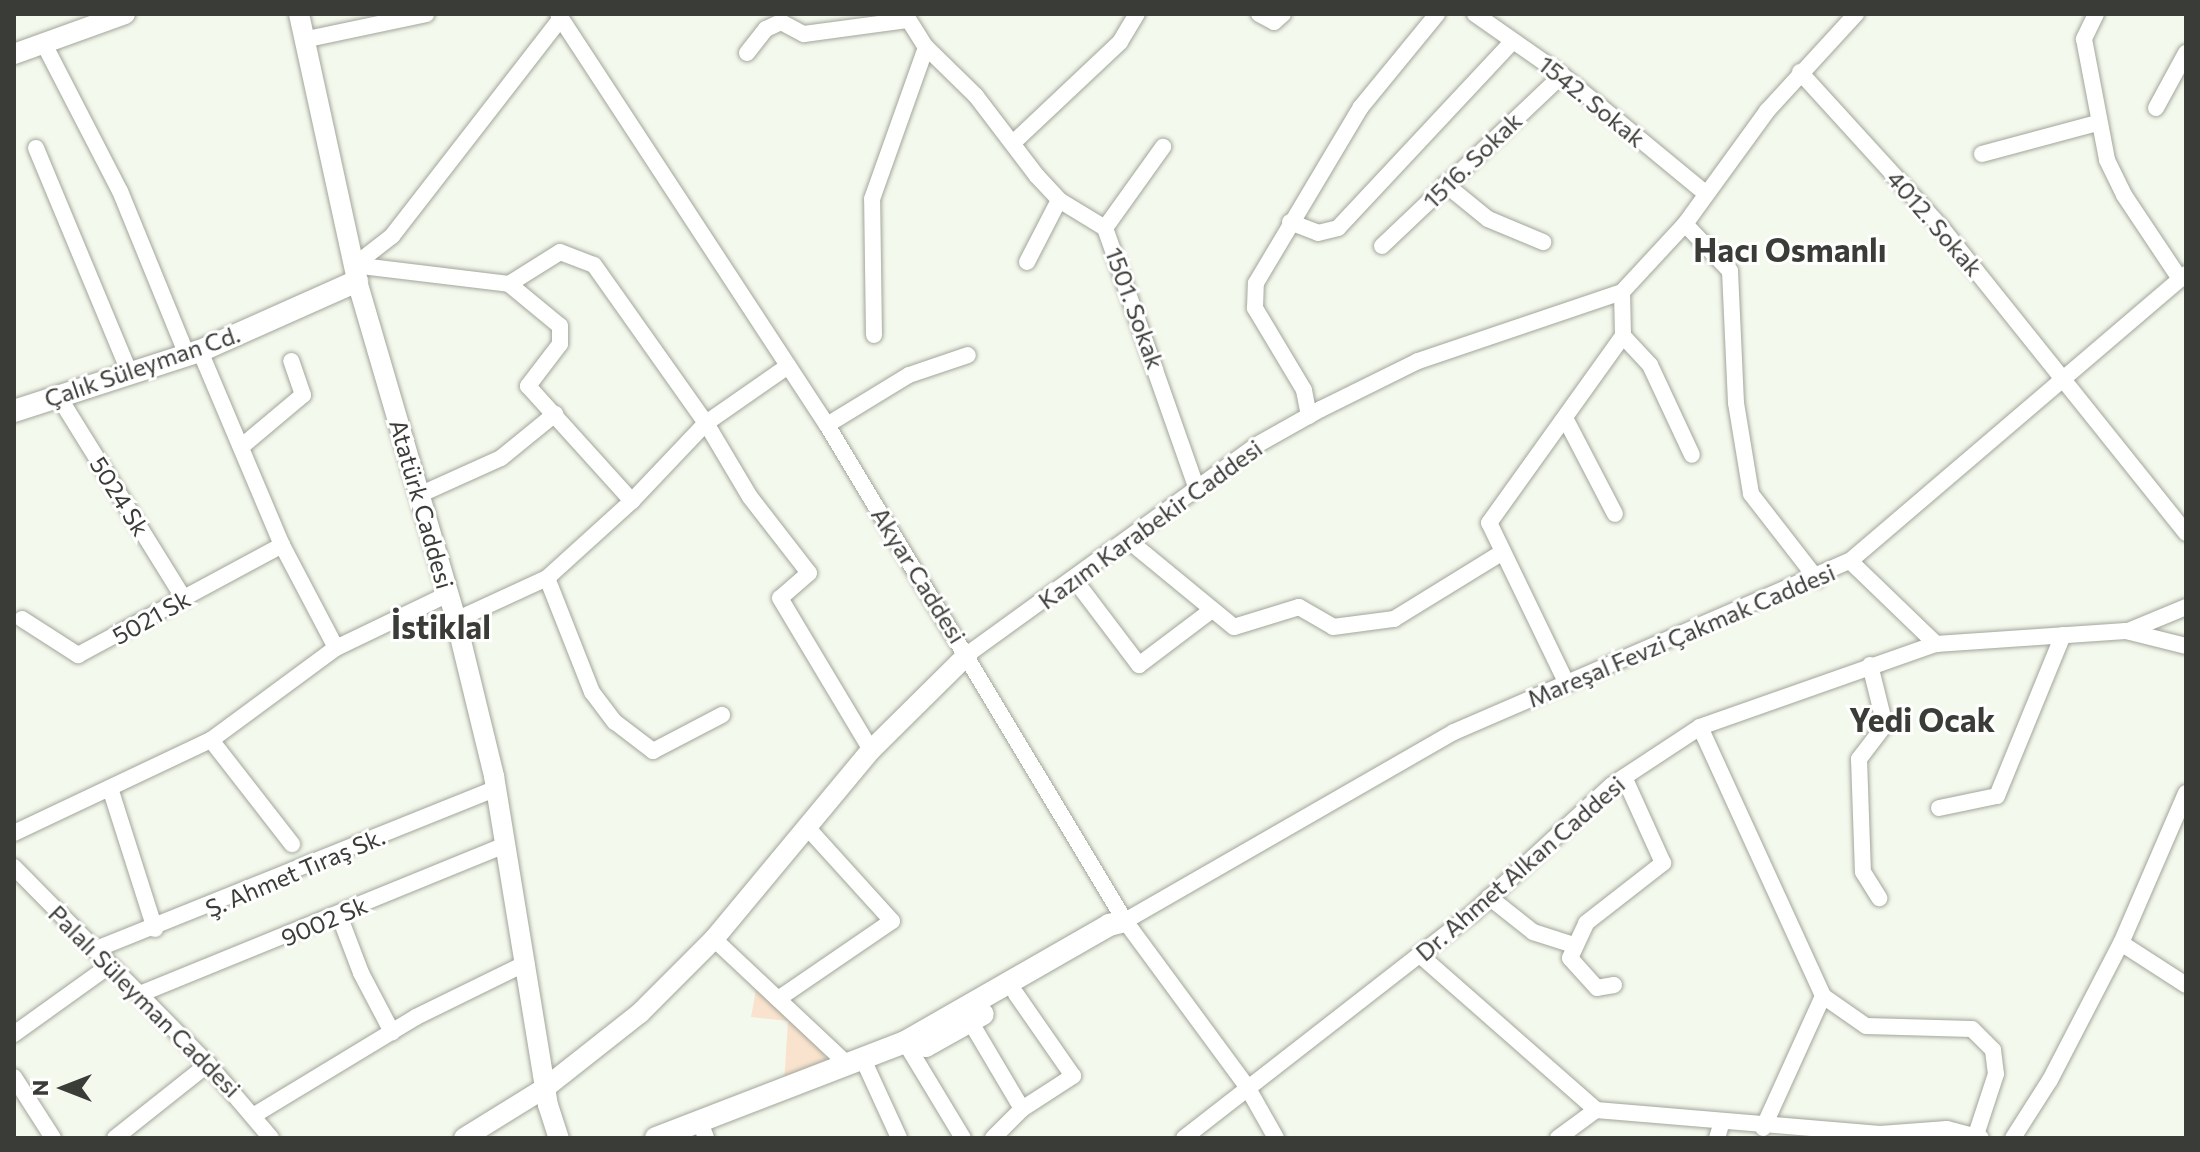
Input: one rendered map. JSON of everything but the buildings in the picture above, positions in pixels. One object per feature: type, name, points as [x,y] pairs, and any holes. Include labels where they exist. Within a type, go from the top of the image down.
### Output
[{"type":"main road","name":"Çalık Süleyman Cd.","points":[[14,411],[57,394],[193,353],[355,270]]},
{"type":"main road","points":[[905,1042],[926,1046],[1117,935],[1125,921]]},
{"type":"main road","points":[[656,1138],[703,1130],[854,1060],[905,1042],[1109,925],[1125,921]]},
{"type":"street","name":"Atatürk Caddesi","points":[[299,14],[355,270],[456,620],[507,844],[545,1088],[559,1138]]},
{"type":"street","points":[[303,40],[426,14]]},
{"type":"street","points":[[1014,142],[1120,42],[1137,14]]},
{"type":"street","points":[[1259,14],[1274,22],[1283,14]]},
{"type":"street","points":[[1309,416],[1304,390],[1260,321],[1252,298],[1266,260],[1361,107],[1437,14]]},
{"type":"street","name":"1542. Sokak","points":[[1475,14],[1562,75],[1705,193]]},
{"type":"street","name":"Kazım Karabekir Caddesi","points":[[968,654],[1255,446],[1309,416],[1418,361],[1622,292],[1685,224],[1705,193],[1800,72],[1856,14]]},
{"type":"street","points":[[2096,14],[2084,39],[2097,123],[2124,195],[2183,277]]},
{"type":"street","points":[[355,270],[392,236],[560,16]]},
{"type":"street","name":"Akyar Caddesi","points":[[560,16],[827,425],[968,654],[1125,921],[1246,1085],[1276,1138]]},
{"type":"street","points":[[14,54],[112,17]]},
{"type":"street","points":[[747,53],[766,29],[781,22],[804,34],[906,17]]},
{"type":"street","name":"1501. Sokak","points":[[906,17],[926,47],[1014,142],[1059,200],[1105,228],[1197,489]]},
{"type":"street","points":[[1290,222],[1318,233],[1338,228],[1513,41]]},
{"type":"street","points":[[44,44],[113,177],[193,353],[241,447],[282,545],[336,648]]},
{"type":"street","points":[[874,335],[872,199],[926,47]]},
{"type":"street","points":[[2156,108],[2186,53]]},
{"type":"street","name":"4012. Sokak","points":[[1800,72],[1941,227],[2067,378],[2186,533]]},
{"type":"street","name":"1516. Sokak","points":[[1382,246],[1562,75]]},
{"type":"street","points":[[1982,154],[2097,123]]},
{"type":"street","points":[[1105,228],[1163,147]]},
{"type":"street","points":[[36,148],[130,374]]},
{"type":"street","points":[[1445,184],[1488,219],[1543,242]]},
{"type":"street","points":[[1027,262],[1059,200]]},
{"type":"street","points":[[1685,224],[1730,271],[1736,403],[1751,494],[1817,579]]},
{"type":"street","points":[[509,284],[560,252],[594,265],[706,423],[750,497],[809,573],[780,598],[871,750]]},
{"type":"street","points":[[355,270],[509,284],[563,331],[560,344],[528,386],[632,501]]},
{"type":"street","name":"Mareşal Fevzi Çakmak Caddesi","points":[[1125,921],[1439,740],[1817,579],[1850,561],[2183,277]]},
{"type":"street","points":[[1567,684],[1489,523],[1623,336],[1622,292]]},
{"type":"street","points":[[1623,336],[1650,365],[1692,455]]},
{"type":"street","points":[[827,425],[909,375],[968,355]]},
{"type":"street","points":[[241,447],[303,395],[291,361]]},
{"type":"street","points":[[456,620],[547,578],[632,501],[706,423],[788,366]]},
{"type":"street","name":"5024 Sk","points":[[57,394],[184,599]]},
{"type":"street","points":[[419,495],[501,458],[555,414]]},
{"type":"street","points":[[1565,418],[1615,514]]},
{"type":"street","points":[[1128,540],[1234,627],[1299,607],[1333,627],[1394,619],[1503,552]]},
{"type":"street","name":"5021 Sk","points":[[22,619],[78,655],[282,545]]},
{"type":"street","points":[[1850,561],[1936,644]]},
{"type":"street","points":[[547,578],[592,692],[615,722],[653,751],[722,715]]},
{"type":"street","points":[[1074,579],[1139,665],[1212,610]]},
{"type":"street","points":[[14,833],[211,740],[336,648],[448,594]]},
{"type":"street","points":[[2126,631],[2186,607]]},
{"type":"street","points":[[2126,631],[2186,646]]},
{"type":"street","name":"Dr. Ahmet Alkan Caddesi","points":[[1184,1138],[1246,1085],[1421,956],[1624,777],[1700,727],[1936,644],[2126,631]]},
{"type":"street","points":[[1939,808],[1997,796],[2063,635]]},
{"type":"street","points":[[464,1138],[545,1088],[640,1013],[714,939],[871,750],[968,654]]},
{"type":"street","points":[[1870,665],[1885,725],[1859,759],[1863,872],[1879,898]]},
{"type":"street","points":[[1421,956],[1596,1110],[1719,1130],[1763,1128],[1880,1136],[1947,1129],[1978,1136],[1996,1074],[1993,1050],[1972,1029],[1866,1026],[1823,996],[1700,727]]},
{"type":"street","points":[[211,740],[292,844]]},
{"type":"street","points":[[1614,985],[1597,988],[1570,958],[1586,923],[1663,863],[1624,777]]},
{"type":"street","points":[[110,788],[155,929]]},
{"type":"street","name":"Ş. Ahmet Tıraş Sk.","points":[[94,950],[155,929],[494,789]]},
{"type":"street","points":[[2013,1138],[2050,1080],[2179,834],[2186,793]]},
{"type":"street","points":[[778,999],[892,921],[806,826]]},
{"type":"street","name":"9002 Sk","points":[[140,994],[507,844]]},
{"type":"street","name":"Palalı Süleyman Caddesi","points":[[14,867],[256,1114],[271,1138]]},
{"type":"street","points":[[1489,897],[1533,932],[1574,945]]},
{"type":"street","points":[[339,915],[361,973],[392,1032]]},
{"type":"street","points":[[714,939],[778,999],[854,1060],[899,1138]]},
{"type":"street","points":[[2121,943],[2186,985]]},
{"type":"street","points":[[256,1114],[392,1032],[526,963]]},
{"type":"street","points":[[14,1034],[110,965]]},
{"type":"street","points":[[993,1138],[1022,1109],[1073,1076],[1016,994]]},
{"type":"street","points":[[1763,1128],[1823,996]]},
{"type":"street","points":[[970,1021],[1022,1109]]},
{"type":"street","points":[[905,1042],[963,1138]]},
{"type":"street","points":[[115,1138],[208,1064]]},
{"type":"street","points":[[14,1077],[53,1138]]},
{"type":"street","points":[[1558,1138],[1596,1110]]},
{"type":"shaded area","points":[[757,984],[813,1037],[826,1059],[824,1069],[784,1082],[788,1021],[751,1017]]},
{"type":"district","name":"Hacı Osmanlı","points":[[1790,249]]},
{"type":"district","name":"İstiklal","points":[[441,626]]},
{"type":"district","name":"Yedi Ocak","points":[[1922,719]]}]
